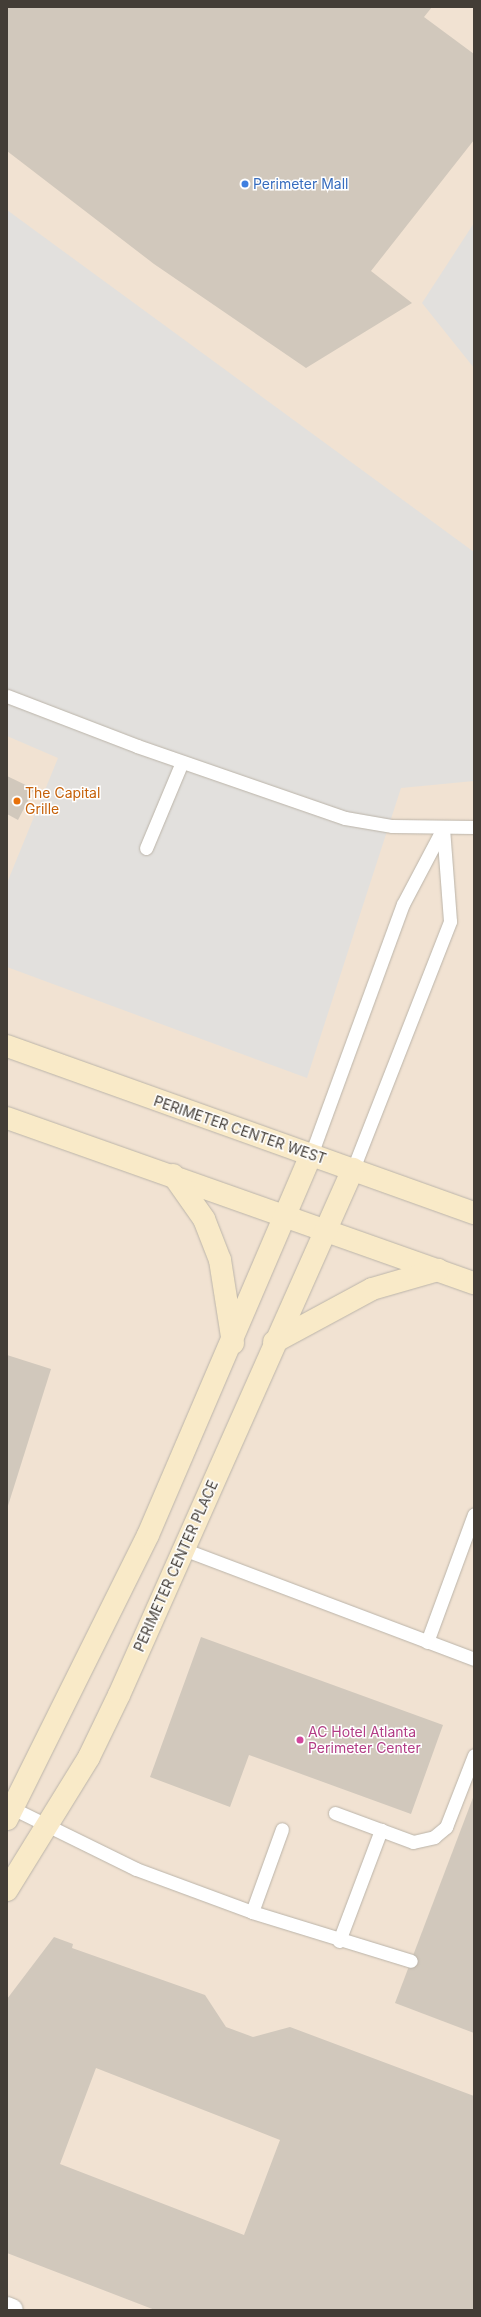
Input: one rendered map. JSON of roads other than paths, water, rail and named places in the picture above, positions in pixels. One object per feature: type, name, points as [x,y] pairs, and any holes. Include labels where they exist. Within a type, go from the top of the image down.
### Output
[{"type":"street","name":"PERIMETER CENTER WEST","points":[[7,1046],[474,1213]]},
{"type":"street","points":[[7,1118],[173,1175],[286,1218],[474,1283]]},
{"type":"street","points":[[10,1814],[148,1536],[233,1344],[312,1155]]},
{"type":"street","name":"PERIMETER CENTER PLACE","points":[[7,1890],[49,1826],[89,1757],[274,1342],[327,1232],[353,1169]]},
{"type":"street","points":[[173,1175],[204,1219],[220,1260],[233,1344]]},
{"type":"street","points":[[274,1342],[372,1289],[438,1270]]},
{"type":"street","points":[[7,2308],[12,2310]]},
{"type":"lane","points":[[7,696],[182,762],[345,818],[443,828],[474,827]]},
{"type":"lane","points":[[146,848],[182,762]]},
{"type":"lane","points":[[312,1155],[403,904],[443,828]]},
{"type":"lane","points":[[353,1169],[450,921],[443,828]]},
{"type":"lane","points":[[427,1642],[474,1514]]},
{"type":"lane","points":[[183,1549],[474,1659]]},
{"type":"lane","points":[[335,1812],[413,1842],[434,1837],[446,1827],[474,1755]]},
{"type":"lane","points":[[10,1814],[49,1826],[136,1869],[252,1912],[411,1961]]},
{"type":"lane","points":[[252,1912],[282,1829]]},
{"type":"lane","points":[[339,1940],[381,1830]]},
{"type":"place","name":"Perimeter Mall","points":[[245,184]]},
{"type":"place","name":"The Capital Grille","points":[[17,801]]},
{"type":"place","name":"AC Hotel Atlanta Perimeter Center","points":[[300,1740]]}]
